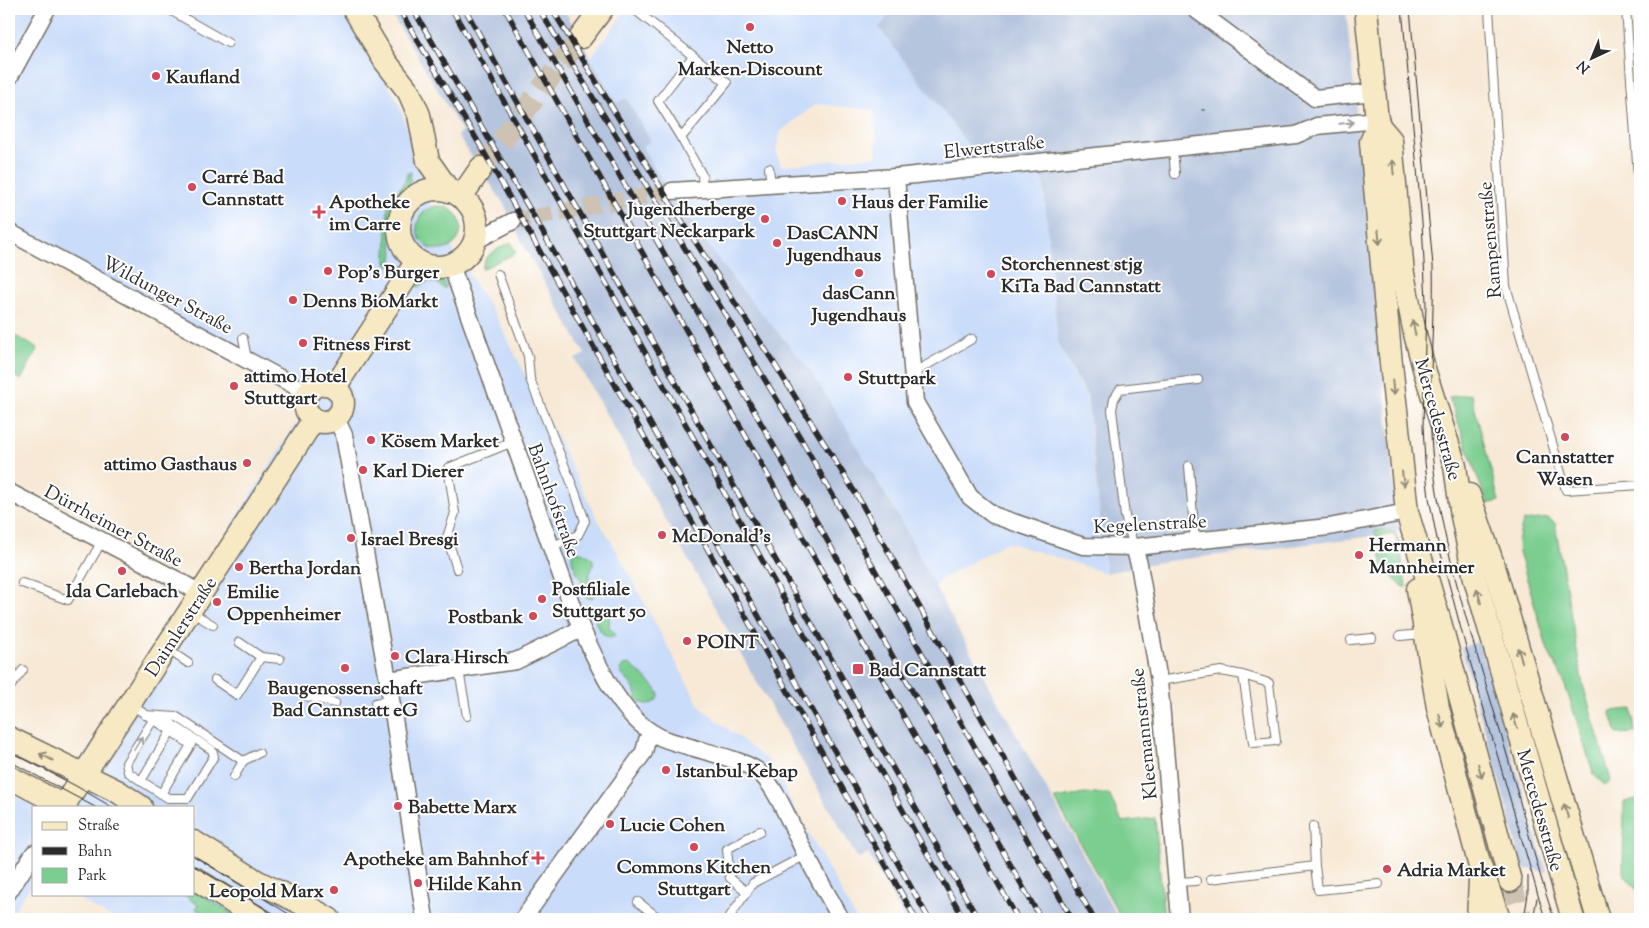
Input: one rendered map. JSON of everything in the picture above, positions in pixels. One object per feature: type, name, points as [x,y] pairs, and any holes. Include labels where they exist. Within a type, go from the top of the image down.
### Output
[{"type":"main road","points":[[354,9],[385,61],[409,92],[419,115],[428,161],[455,194],[471,208],[477,222],[475,241],[470,252],[461,260],[451,265],[439,267],[428,266],[417,261],[408,253],[402,242],[399,230],[400,219],[405,208],[413,198],[428,161]]},
{"type":"main road","name":"Mercedesstraße","points":[[1366,9],[1377,120],[1376,130],[1371,142],[1390,354],[1407,512],[1440,622],[1510,881]]},
{"type":"main road","name":"Mercedesstraße","points":[[1377,120],[1380,127],[1391,140],[1404,274],[1415,334],[1455,466],[1474,580],[1572,919]]},
{"type":"main road","points":[[455,194],[482,168]]},
{"type":"main road","points":[[413,198],[424,192],[436,189],[455,194]]},
{"type":"main road","points":[[335,387],[417,261]]},
{"type":"main road","points":[[327,384],[335,387],[343,398],[341,413],[325,419],[306,410],[306,398],[313,387],[327,384]]},
{"type":"main road","name":"Daimlerstraße","points":[[64,806],[84,774],[137,709],[166,648],[195,602],[325,419]]},
{"type":"main road","points":[[1455,466],[1469,494],[1495,570],[1598,919]]},
{"type":"main road","points":[[1407,512],[1424,634],[1438,708],[1479,862],[1499,919]]},
{"type":"main road","points":[[9,738],[117,791],[140,806]]},
{"type":"main road","points":[[9,777],[64,806]]},
{"type":"main road","points":[[195,843],[258,882],[329,919]]},
{"type":"main road","points":[[1478,919],[1480,891],[1479,862]]},
{"type":"main road","points":[[195,879],[259,919]]},
{"type":"main road","points":[[1590,894],[1592,919]]},
{"type":"street","points":[[9,78],[47,9]]},
{"type":"street","points":[[1195,9],[1315,98],[1374,92]]},
{"type":"street","points":[[1315,98],[1318,126]]},
{"type":"street","name":"Elwertstraße","points":[[672,191],[896,177],[1296,135],[1318,126],[1377,120]]},
{"type":"street","name":"Kegelenstraße","points":[[896,177],[915,402],[970,497],[993,515],[1083,546],[1134,547],[1329,527],[1407,512]]},
{"type":"street","points":[[475,241],[513,221]]},
{"type":"street","name":"Wildunger Straße","points":[[9,232],[308,393]]},
{"type":"street","name":"Bahnhofstraße","points":[[451,265],[513,442],[582,629],[613,691],[649,736],[658,736],[743,764],[756,770],[764,777],[775,794],[841,919]]},
{"type":"street","points":[[325,419],[344,435],[388,680],[425,919]]},
{"type":"street","name":"Dürrheimer Straße","points":[[9,492],[102,541],[195,602]]},
{"type":"street","name":"Kleemannstraße","points":[[1134,547],[1139,564],[1159,681],[1180,919]]},
{"type":"street","points":[[388,680],[516,661],[582,629]]},
{"type":"street","points":[[523,919],[644,752],[649,736]]},
{"type":"street","points":[[9,891],[32,856]]},
{"type":"lane","points":[[168,9],[228,43]]},
{"type":"lane","points":[[634,9],[727,83],[681,138]]},
{"type":"lane","name":"Rampenstraße","points":[[1489,9],[1506,286],[1566,490],[1640,485]]},
{"type":"lane","points":[[1626,9],[1640,205]]},
{"type":"lane","points":[[693,56],[658,102],[702,175],[703,189]]},
{"type":"lane","points":[[1173,148],[1175,174]]},
{"type":"lane","points":[[769,168],[771,185]]},
{"type":"lane","points":[[498,274],[528,356],[530,379],[585,521],[578,534],[551,547]]},
{"type":"lane","points":[[242,338],[248,359]]},
{"type":"lane","points":[[912,373],[972,338]]},
{"type":"lane","points":[[1134,547],[1125,516],[1112,410],[1114,399],[1120,389],[1198,380]]},
{"type":"lane","points":[[457,569],[448,536],[455,513],[448,468],[513,442]]},
{"type":"lane","points":[[1189,466],[1195,541]]},
{"type":"lane","points":[[22,583],[68,600],[102,541]]},
{"type":"lane","points":[[195,602],[213,625]]},
{"type":"lane","points":[[1400,636],[1424,634]]},
{"type":"lane","points":[[1351,640],[1372,638]]},
{"type":"lane","points":[[239,642],[261,657],[280,660]]},
{"type":"lane","points":[[166,648],[188,663]]},
{"type":"lane","points":[[215,680],[237,694],[261,657]]},
{"type":"lane","points":[[10,687],[23,670]]},
{"type":"lane","points":[[459,670],[467,716]]},
{"type":"lane","points":[[1159,681],[1221,671],[1243,675],[1269,683],[1276,741],[1253,743],[1243,675]]},
{"type":"lane","points":[[305,696],[335,703]]},
{"type":"lane","points":[[375,703],[391,700]]},
{"type":"lane","points":[[137,709],[191,745],[161,794]]},
{"type":"lane","points":[[137,709],[177,716],[243,761]]},
{"type":"lane","points":[[164,719],[212,750],[214,756],[188,798],[168,798],[128,772],[126,763],[153,720],[164,719]]},
{"type":"lane","points":[[141,781],[171,732]]},
{"type":"lane","points":[[234,777],[243,761],[259,753]]},
{"type":"lane","points":[[1313,826],[1318,890],[1379,884]]},
{"type":"lane","points":[[747,892],[730,878],[727,849],[760,831]]},
{"type":"lane","points":[[728,919],[753,883],[806,855]]},
{"type":"lane","points":[[1211,879],[1315,866]]},
{"type":"lane","points":[[1177,882],[1196,881]]},
{"type":"lane","points":[[638,902],[660,919]]},
{"type":"shaded area","points":[[9,9],[345,9],[399,104],[438,226],[498,320],[598,520],[613,544],[700,707],[770,762],[856,919],[113,919],[74,896],[195,896],[195,806],[53,806],[314,396],[9,230]]},
{"type":"shaded area","points":[[389,9],[564,9],[616,103],[626,98],[651,141],[642,147],[679,205],[736,283],[809,369],[849,432],[904,526],[944,604],[1119,919],[905,919],[868,853],[858,859],[764,695],[575,359],[585,354],[525,248],[504,204],[457,135],[462,131]]},
{"type":"shaded area","points":[[627,9],[893,9],[879,28],[969,146],[1043,179],[1058,344],[1086,397],[1106,573],[1007,542],[940,580],[935,587],[904,526],[867,462],[808,369],[736,283],[679,206],[641,147],[651,141],[626,98],[616,103],[591,57]],"holes":[[[816,104],[874,110],[877,156],[781,166],[776,151],[781,131]]]},
{"type":"shaded area","points":[[893,9],[1346,9],[1399,533],[1160,562],[1106,573],[1087,397],[1058,344],[1043,179],[969,146],[879,28]]},
{"type":"shaded area","points":[[1479,642],[1547,872],[1522,868],[1512,826],[1461,647]]},
{"type":"shaded area","points":[[9,792],[35,806],[32,806],[32,883],[9,919]]},
{"type":"green space","points":[[411,172],[407,189],[396,206],[392,219],[393,253],[390,266],[386,263],[388,207],[406,179],[407,174]]},
{"type":"green space","points":[[435,206],[443,206],[455,212],[461,228],[455,244],[443,250],[435,250],[423,244],[417,232],[417,224],[423,212]]},
{"type":"green space","points":[[511,242],[516,253],[482,269],[489,256]]},
{"type":"green space","points":[[430,276],[440,278],[446,285],[445,289],[437,283],[428,281],[418,287],[415,285],[420,280]]},
{"type":"green space","points":[[9,333],[38,348],[21,380],[9,373]]},
{"type":"green space","points":[[1471,394],[1499,501],[1487,504],[1449,397]]},
{"type":"green space","points":[[1548,518],[1555,523],[1583,685],[1611,780],[1606,786],[1594,775],[1563,679],[1548,651],[1519,552],[1518,541],[1523,521]]},
{"type":"green space","points":[[1375,531],[1393,532],[1397,535],[1399,540],[1406,587],[1403,587],[1383,568],[1380,552],[1398,549],[1395,534],[1376,537]]},
{"type":"green space","points":[[572,553],[585,553],[593,560],[589,581],[596,592],[592,598],[587,598],[572,561]]},
{"type":"green space","points":[[602,608],[607,608],[610,611],[609,627],[615,636],[610,638],[597,625],[595,613]]},
{"type":"green space","points":[[630,664],[658,692],[659,696],[654,702],[644,704],[636,697],[634,688],[620,670],[623,665]]},
{"type":"green space","points":[[1632,709],[1635,733],[1617,734],[1610,711]]},
{"type":"green space","points":[[1084,794],[1109,794],[1122,822],[1155,818],[1164,919],[1122,919],[1055,799]]},
{"type":"green space","points":[[1640,798],[1640,894],[1623,873],[1624,802]]},
{"type":"green space","points":[[195,891],[241,919],[213,919],[196,909],[198,905],[186,896],[195,896]]},
{"type":"tunnel","points":[[481,168],[581,37]]},
{"type":"tunnel","points":[[513,221],[672,191]]},
{"type":"tunnel","points":[[1510,881],[1522,919]]},
{"type":"tram line","points":[[1402,9],[1422,222],[1426,302],[1423,426],[1429,498],[1437,539],[1465,644],[1545,919]]},
{"type":"tram line","points":[[1410,9],[1433,266],[1430,399],[1432,452],[1440,511],[1455,577],[1554,919]]},
{"type":"tram line","points":[[9,751],[110,806]]},
{"type":"tram line","points":[[9,761],[93,806]]},
{"type":"tram line","points":[[195,857],[297,919]]},
{"type":"tram line","points":[[195,867],[283,919]]},
{"type":"tram line","points":[[1524,919],[1528,894],[1528,876]]},
{"type":"tram line","points":[[1533,919],[1537,898]]},
{"type":"railway","points":[[399,9],[480,145],[916,919]]},
{"type":"railway","points":[[413,9],[533,215],[929,919]]},
{"type":"railway","points":[[452,9],[964,919]]},
{"type":"railway","points":[[465,9],[978,919]]},
{"type":"railway","points":[[505,9],[1018,919]]},
{"type":"railway","points":[[524,9],[740,386],[1041,919]]},
{"type":"railway","points":[[539,9],[801,439],[1072,919]]},
{"type":"railway","points":[[552,9],[669,201],[859,499],[1094,919]]},
{"type":"place","name":"Netto Marken-Discount","points":[[750,27]]},
{"type":"place","name":"Kaufland","points":[[156,76]]},
{"type":"place","name":"Carré Bad Cannstatt","points":[[192,187]]},
{"type":"place","name":"Haus der Familie","points":[[842,201]]},
{"type":"place","name":"Apotheke im Carre","points":[[319,212]]},
{"type":"place","name":"Jugendherberge Stuttgart Neckarpark","points":[[765,219]]},
{"type":"place","name":"DasCANN Jugendhaus","points":[[777,243]]},
{"type":"place","name":"Pop's Burger","points":[[328,271]]},
{"type":"place","name":"dasCann Jugendhaus","points":[[859,273]]},
{"type":"place","name":"Storchennest stjg KiTa Bad Cannstatt","points":[[991,274]]},
{"type":"place","name":"Denns BioMarkt","points":[[293,300]]},
{"type":"place","name":"Fitness First","points":[[303,343]]},
{"type":"place","name":"Stuttpark","points":[[848,377]]},
{"type":"place","name":"attimo Hotel Stuttgart","points":[[234,386]]},
{"type":"place","name":"Cannstatter Wasen","points":[[1565,437]]},
{"type":"place","name":"Kösem Market","points":[[371,440]]},
{"type":"place","name":"attimo Gasthaus","points":[[247,463]]},
{"type":"place","name":"Karl Dierer","points":[[363,470]]},
{"type":"place","name":"McDonald's","points":[[662,535]]},
{"type":"place","name":"Israel Bresgi","points":[[351,538]]},
{"type":"place","name":"Hermann Mannheimer","points":[[1359,555]]},
{"type":"place","name":"Bertha Jordan","points":[[239,567]]},
{"type":"place","name":"Ida Carlebach","points":[[122,571]]},
{"type":"place","name":"Postfiliale Stuttgart 50","points":[[542,599]]},
{"type":"place","name":"Emilie Oppenheimer","points":[[217,602]]},
{"type":"place","name":"Postbank","points":[[533,616]]},
{"type":"place","name":"POINT","points":[[687,641]]},
{"type":"place","name":"Clara Hirsch","points":[[395,656]]},
{"type":"place","name":"Baugenossenschaft Bad Cannstatt eG","points":[[345,668]]},
{"type":"place","name":"Bad Cannstatt","points":[[858,669]]},
{"type":"place","name":"Istanbul Kebap","points":[[666,770]]},
{"type":"place","name":"Babette Marx","points":[[398,806]]},
{"type":"place","name":"Lucie Cohen","points":[[610,824]]},
{"type":"place","name":"Commons Kitchen Stuttgart","points":[[694,847]]},
{"type":"place","name":"Apotheke am Bahnhof","points":[[538,858]]},
{"type":"place","name":"Adria Market","points":[[1387,869]]},
{"type":"place","name":"Hilde Kahn","points":[[418,883]]},
{"type":"place","name":"Leopold Marx","points":[[334,890]]}]
